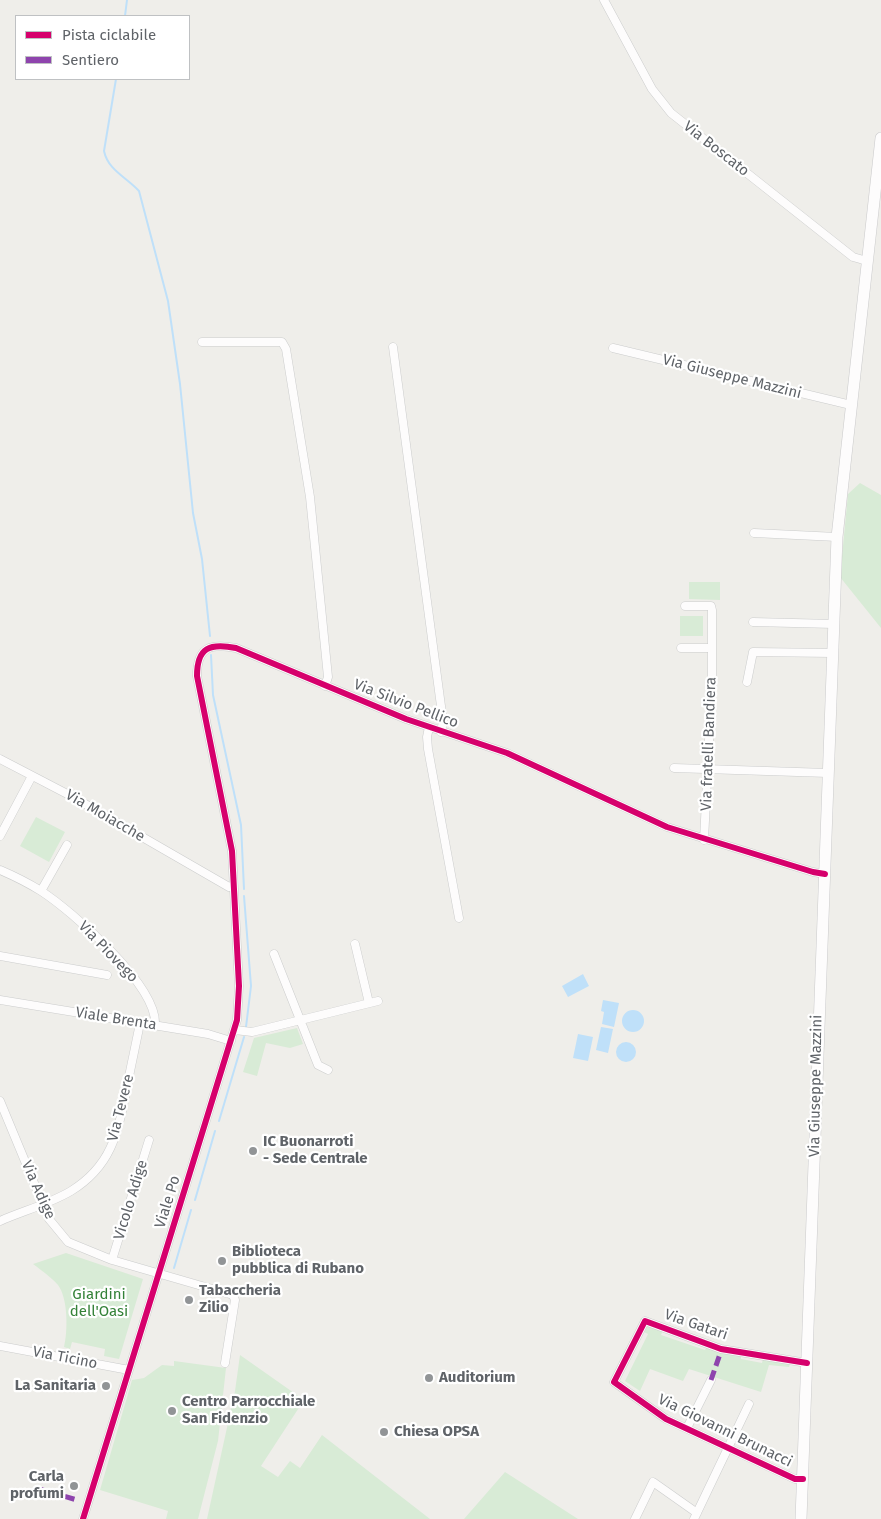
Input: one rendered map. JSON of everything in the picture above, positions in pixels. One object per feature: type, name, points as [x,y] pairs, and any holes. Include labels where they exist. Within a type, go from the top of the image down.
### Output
[{"type":"main road","name":"Via Giuseppe Mazzini","points":[[801,1519],[836,537],[881,138]]},
{"type":"street","name":"Via Boscato","points":[[604,0],[615,17],[652,90],[671,113],[853,257],[867,261]]},
{"type":"street","points":[[202,342],[282,342],[286,349],[310,497],[328,677],[325,686]]},
{"type":"street","name":"Via Silvio Pellico","points":[[393,347],[443,722],[441,732]]},
{"type":"street","name":"Via Giuseppe Mazzini","points":[[612,348],[851,405]]},
{"type":"street","points":[[754,533],[836,537]]},
{"type":"street","name":"Via fratelli Bandiera","points":[[685,606],[711,606],[712,680],[704,840]]},
{"type":"street","points":[[753,622],[834,624]]},
{"type":"street","name":"Via Silvio Pellico","points":[[233,887],[232,851],[197,676],[200,655],[212,646],[223,645],[236,648],[441,732],[506,753],[637,814],[704,840],[825,874]]},
{"type":"street","points":[[682,648],[711,648]]},
{"type":"street","points":[[747,682],[753,652],[833,653]]},
{"type":"street","name":"Via Silvio Pellico","points":[[428,727],[428,749],[459,918]]},
{"type":"street","name":"Via Moiacche","points":[[0,759],[229,887],[233,887]]},
{"type":"street","points":[[674,768],[828,773]]},
{"type":"street","points":[[0,836],[32,776]]},
{"type":"street","points":[[41,891],[67,845]]},
{"type":"street","name":"Via Piovego","points":[[0,870],[41,891],[97,937],[139,984],[149,1002],[156,1020],[155,1025]]},
{"type":"street","name":"Via Moiacche","points":[[208,875],[233,877]]},
{"type":"street","name":"Viale Po","points":[[83,1519],[235,1030],[238,986],[233,887]]},
{"type":"street","points":[[355,944],[369,1003]]},
{"type":"street","points":[[274,954],[318,1065],[328,1070]]},
{"type":"street","points":[[0,957],[107,975]]},
{"type":"street","name":"Viale Brenta","points":[[0,1000],[208,1034],[231,1041]]},
{"type":"street","points":[[235,1030],[252,1032],[378,1001]]},
{"type":"street","name":"Via Tevere","points":[[0,1221],[71,1191],[92,1175],[112,1146],[120,1124],[140,1023]]},
{"type":"street","name":"Via Adige","points":[[0,1101],[42,1204],[57,1231],[68,1242],[112,1260],[159,1274]]},
{"type":"street","name":"Vicolo Adige","points":[[112,1260],[149,1140]]},
{"type":"street","points":[[159,1274],[233,1296],[235,1300],[225,1363]]},
{"type":"street","name":"Via Gatari","points":[[614,1382],[645,1321],[721,1351],[807,1363]]},
{"type":"street","name":"Via Ticino","points":[[0,1346],[129,1370]]},
{"type":"street","points":[[686,1428],[711,1380]]},
{"type":"street","name":"Via Giovanni Brunacci","points":[[614,1382],[666,1418],[795,1479],[803,1479]]},
{"type":"street","points":[[635,1519],[653,1482],[695,1516],[729,1449],[749,1404]]},
{"type":"green space","points":[[860,483],[881,495],[881,628],[840,577],[848,494]]},
{"type":"green space","points":[[689,582],[720,582],[720,600],[689,599]]},
{"type":"green space","points":[[680,616],[703,616],[703,636],[680,636]]},
{"type":"green space","points":[[36,817],[65,832],[49,862],[20,846]]},
{"type":"green space","points":[[297,1028],[303,1044],[290,1048],[266,1043],[257,1076],[243,1072],[254,1038]]},
{"type":"green space","name":"Giardini dell'Oasi","points":[[66,1253],[143,1279],[119,1359],[104,1356],[105,1349],[72,1342],[70,1349],[64,1347],[66,1315],[64,1298],[58,1285],[33,1264]]},
{"type":"green space","points":[[647,1325],[663,1330],[661,1335],[705,1350],[707,1346],[741,1355],[741,1359],[762,1363],[763,1359],[790,1364],[789,1367],[769,1365],[761,1392],[689,1369],[683,1381],[650,1369],[640,1391],[625,1381],[648,1334],[644,1332]]},
{"type":"green space","points":[[240,1355],[304,1400],[261,1466],[278,1477],[290,1461],[300,1468],[322,1435],[430,1519],[207,1519],[235,1391]]},
{"type":"green space","name":"Centro Parrocchiale San Fidenzio","points":[[174,1361],[226,1368],[218,1441],[198,1519],[166,1519],[168,1511],[100,1490],[132,1380],[144,1378],[162,1365],[174,1366]]},
{"type":"green space","points":[[505,1472],[578,1519],[464,1519]]},
{"type":"water","points":[[583,974],[589,986],[568,997],[562,986]]},
{"type":"water","points":[[603,1000],[619,1003],[614,1027],[602,1024],[604,1012],[601,1011]]},
{"type":"water","points":[[633,1010],[641,1013],[644,1021],[641,1029],[633,1032],[625,1029],[622,1021],[625,1013]]},
{"type":"water","points":[[601,1027],[613,1029],[608,1053],[596,1050]]},
{"type":"water","points":[[578,1034],[593,1037],[588,1061],[573,1058]]},
{"type":"water","points":[[626,1042],[633,1045],[636,1052],[633,1059],[626,1062],[619,1059],[616,1052],[619,1045]]},
{"type":"waterway","points":[[125,15],[127,0]]},
{"type":"waterway","points":[[116,80],[104,151],[106,158],[113,168],[139,191],[168,301],[180,384],[193,513],[202,559],[210,636]]},
{"type":"waterway","points":[[211,655],[213,695],[241,825],[244,889]]},
{"type":"waterway","points":[[244,896],[251,986],[246,1027]]},
{"type":"waterway","points":[[219,1121],[244,1037]]},
{"type":"waterway","points":[[195,1200],[215,1131]]},
{"type":"waterway","points":[[174,1268],[191,1210]]},
{"type":"marked path","points":[[711,1380],[720,1354]]},
{"type":"marked path","points":[[36,1488],[77,1500]]},
{"type":"cycle path","points":[[83,1519],[237,1020],[239,986],[232,851],[197,676],[199,659],[202,653],[212,647],[236,648],[406,719],[507,753],[667,827],[813,872],[825,874]]},
{"type":"cycle path","points":[[803,1479],[795,1479],[666,1419],[614,1382],[645,1321],[721,1349],[807,1363]]},
{"type":"place","name":"IC Buonarroti - Sede Centrale","points":[[253,1151]]},
{"type":"place","name":"Biblioteca pubblica di Rubano","points":[[222,1261]]},
{"type":"place","name":"Tabaccheria Zilio","points":[[189,1300]]},
{"type":"place","name":"Auditorium","points":[[429,1378]]},
{"type":"place","name":"La Sanitaria","points":[[106,1386]]},
{"type":"place","name":"Centro Parrocchiale San Fidenzio","points":[[172,1411]]},
{"type":"place","name":"Chiesa OPSA","points":[[384,1432]]},
{"type":"place","name":"Carla profumi","points":[[74,1486]]}]
